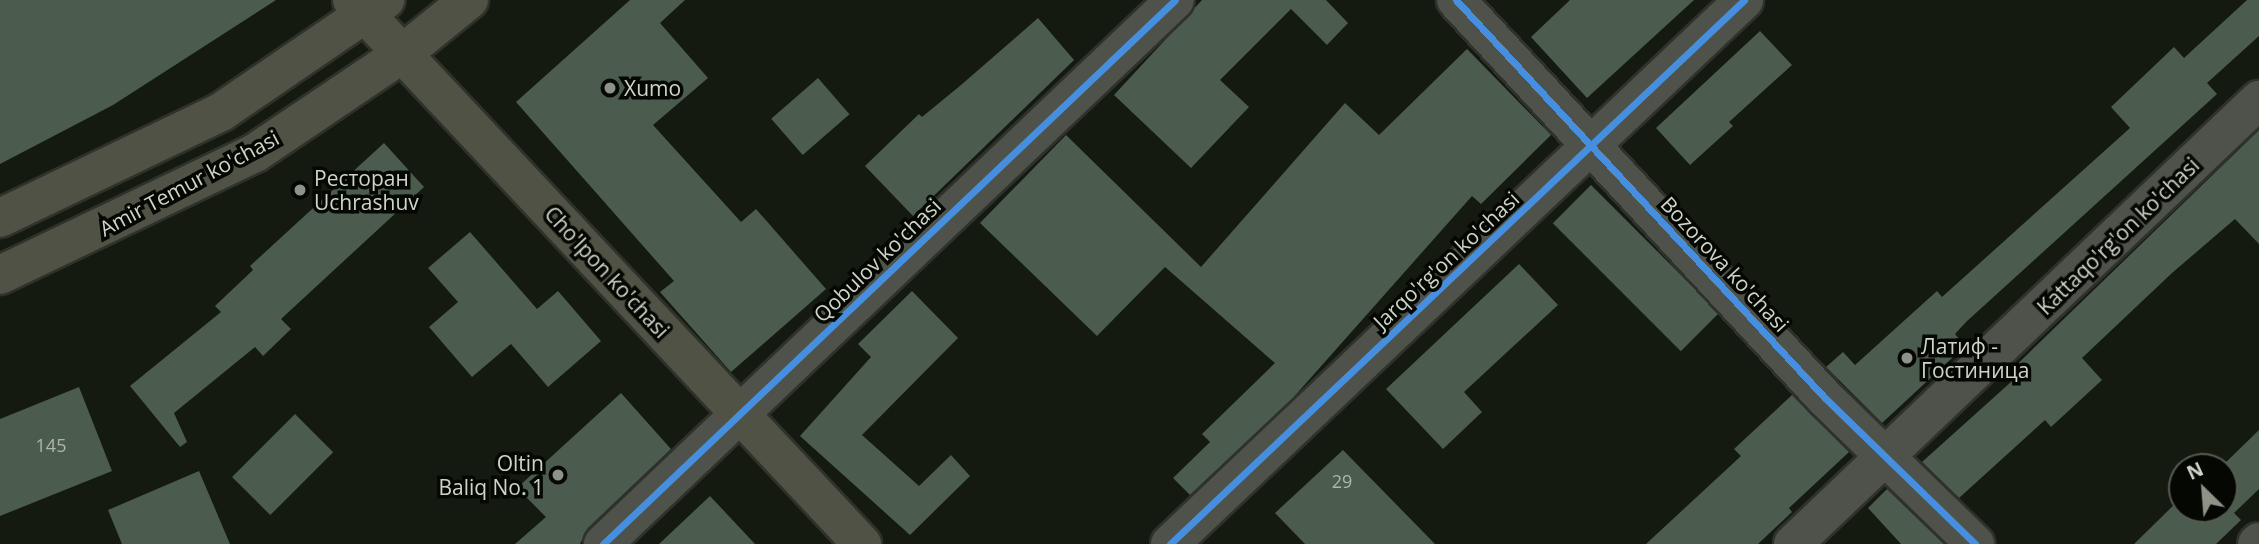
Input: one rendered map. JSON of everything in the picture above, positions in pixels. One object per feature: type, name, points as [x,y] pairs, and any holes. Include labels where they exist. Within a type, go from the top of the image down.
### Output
[{"type":"main road","name":"Amir Temur ko'chasi","points":[[0,275],[255,153],[402,54],[469,0]]},
{"type":"main road","name":"Cho'lpon ko'chasi","points":[[368,5],[402,54],[862,544]]},
{"type":"main road","points":[[0,218],[221,112],[368,5]]},
{"type":"street","name":"Qobulov ko'chasi","points":[[603,544],[743,415],[1175,0]]},
{"type":"street","name":"Bozorova ko'chasi","points":[[1456,0],[1824,397],[1975,544]]},
{"type":"street","name":"Jarqo'rg'on ko'chasi","points":[[1170,544],[1591,148],[1744,0]]},
{"type":"street","name":"Kattaqo'rg'on ko'chasi","points":[[1793,544],[1888,457],[2259,100]]},
{"type":"building","points":[[0,0],[276,0],[113,105],[0,164]]},
{"type":"building","points":[[630,0],[685,0],[660,23],[708,78],[653,125],[741,222],[756,209],[826,289],[731,372],[660,292],[674,281],[516,102]]},
{"type":"building","points":[[1202,0],[1326,0],[1348,23],[1327,45],[1291,9],[1220,80],[1249,107],[1191,168],[1114,95]]},
{"type":"building","points":[[1570,0],[1694,0],[1587,98],[1531,37]]},
{"type":"building","points":[[2247,0],[2259,0],[2259,36],[2207,83],[2217,94],[1966,322],[1955,334],[1965,346],[1882,423],[1826,367],[1843,352],[1855,365],[1937,291],[1942,297],[2130,128],[2111,107],[2174,47],[2184,58]]},
{"type":"building","points":[[1038,18],[1074,60],[913,216],[865,166],[919,114],[922,117]]},
{"type":"building","points":[[1760,31],[1792,65],[1729,122],[1733,126],[1690,165],[1656,128]]},
{"type":"building","points":[[1467,49],[1551,135],[1481,204],[1472,196],[1292,399],[1190,495],[1173,478],[1210,442],[1202,434],[1275,363],[1165,267],[1097,336],[980,223],[1066,135],[1201,267],[1345,103],[1379,135]]},
{"type":"building","points":[[818,78],[849,114],[803,155],[771,119]]},
{"type":"building","points":[[2259,130],[2259,244],[2235,219],[2172,273],[2082,358],[2102,380],[2051,427],[2045,420],[1959,498],[1922,462],[2011,382],[2005,376]]},
{"type":"building","points":[[384,143],[424,187],[281,319],[291,329],[263,356],[255,347],[174,413],[187,442],[180,447],[130,386],[221,312],[215,306],[253,270],[250,266]]},
{"type":"building","points":[[1591,185],[1719,313],[1681,351],[1553,223]]},
{"type":"building","points":[[470,232],[537,309],[558,291],[601,341],[548,387],[511,344],[472,377],[429,327],[458,302],[428,268]]},
{"type":"building","points":[[1519,264],[1558,305],[1464,392],[1482,412],[1443,449],[1386,389]]},
{"type":"building","points":[[912,291],[958,338],[862,435],[919,486],[951,455],[970,476],[910,535],[800,436],[871,357],[858,344]]},
{"type":"building","points":[[79,387],[112,471],[0,516],[0,419]]},
{"type":"building","name":"Oltin Baliq No. 1","points":[[621,393],[671,449],[588,528],[580,544],[515,544],[546,517],[517,488]]},
{"type":"building","points":[[1792,395],[1849,452],[1789,508],[1792,512],[1758,544],[1646,544],[1741,456],[1734,449]]},
{"type":"building","points":[[295,414],[333,452],[270,515],[232,477]]},
{"type":"building","points":[[2259,430],[2259,489],[2238,509],[2238,453],[2235,453]]},
{"type":"building","points":[[1343,450],[1435,544],[1305,544],[1275,513]]},
{"type":"building","points":[[199,471],[230,544],[122,544],[108,510]]},
{"type":"building","points":[[1887,489],[1944,544],[1901,544],[1868,508]]},
{"type":"building","points":[[710,496],[755,544],[659,544]]},
{"type":"building","points":[[2168,511],[2168,523],[2238,523],[2216,544],[2134,544]]},
{"type":"cycle path","points":[[603,544],[1175,0]]},
{"type":"cycle path","points":[[1456,0],[1824,397],[1975,544]]},
{"type":"cycle path","points":[[1170,544],[1744,0]]},
{"type":"place","name":"Xumo","points":[[610,88]]},
{"type":"place","name":"Ресторан Uchrashuv","points":[[300,190]]},
{"type":"place","name":"Латиф - Гостиница","points":[[1907,358]]},
{"type":"place","name":"Oltin Baliq No. 1","points":[[558,475]]}]
